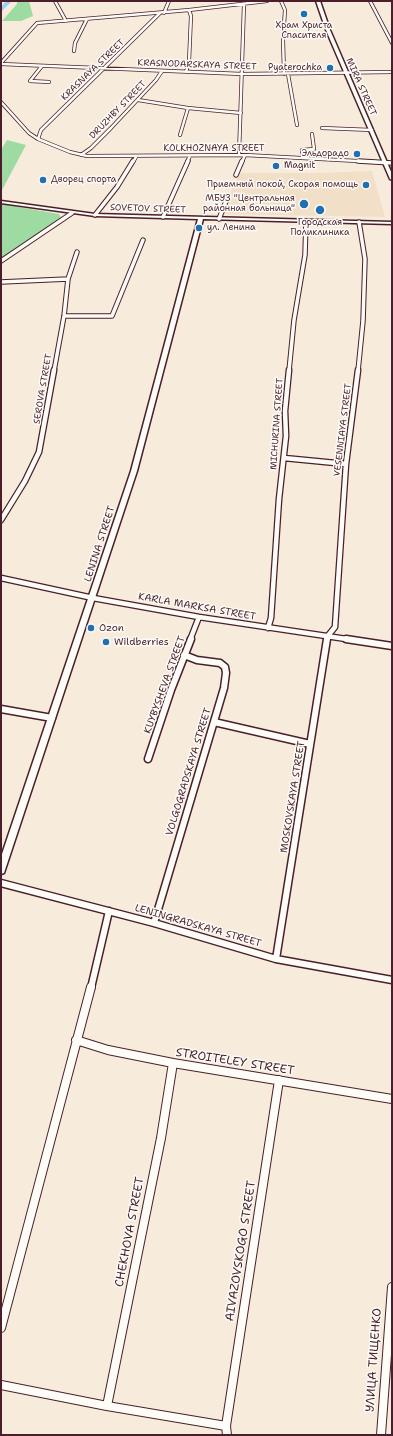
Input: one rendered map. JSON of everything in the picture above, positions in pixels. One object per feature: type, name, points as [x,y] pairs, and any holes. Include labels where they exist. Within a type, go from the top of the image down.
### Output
[{"type":"main road","name":"MIRA STREET","points":[[318,1],[328,30],[392,179]]},
{"type":"main road","name":"SOVETOV STREET","points":[[1,202],[95,215],[392,223]]},
{"type":"main road","name":"LENINA STREET","points":[[1,870],[134,472],[201,218]]},
{"type":"street","points":[[55,1],[66,21]]},
{"type":"street","name":"KRASNAYA STREET","points":[[38,139],[41,130],[162,13],[169,1]]},
{"type":"street","points":[[1,63],[37,23],[162,13],[267,1]]},
{"type":"street","points":[[281,1],[285,10],[283,40],[286,74],[297,125]]},
{"type":"street","points":[[370,1],[392,43]]},
{"type":"street","points":[[239,155],[245,31],[244,4]]},
{"type":"street","points":[[186,72],[189,62],[191,16],[189,10]]},
{"type":"street","points":[[74,51],[75,43],[87,19]]},
{"type":"street","name":"KRASNODARSKAYA STREET","points":[[1,63],[104,69],[242,74],[392,72]]},
{"type":"street","points":[[42,66],[30,81],[49,82]]},
{"type":"street","name":"DRUZHBY STREET","points":[[82,155],[91,148],[138,100],[162,71]]},
{"type":"street","points":[[138,100],[188,108],[241,113]]},
{"type":"street","points":[[1,102],[29,133],[38,139]]},
{"type":"street","points":[[180,135],[188,108]]},
{"type":"street","points":[[322,128],[372,130]]},
{"type":"street","points":[[303,158],[302,150],[314,149],[312,134]]},
{"type":"street","name":"KOLKHOZNAYA STREET","points":[[38,139],[82,155],[98,157],[244,155],[392,163]]},
{"type":"street","points":[[236,175],[244,155]]},
{"type":"street","points":[[163,217],[190,156]]},
{"type":"street","points":[[95,215],[117,187],[136,157]]},
{"type":"street","points":[[219,219],[228,196]]},
{"type":"street","points":[[1,261],[72,213]]},
{"type":"street","name":"MICHURINA STREET","points":[[268,628],[271,618],[279,499],[284,458],[286,403],[294,320],[305,255],[306,221]]},
{"type":"street","name":"VESENNIAYA STREET","points":[[327,637],[334,627],[346,464],[355,404],[363,321],[365,259],[359,222]]},
{"type":"street","points":[[64,316],[112,316],[143,240]]},
{"type":"street","name":"SEROVA STREET","points":[[1,520],[25,481],[39,452],[64,316],[68,279],[77,252]]},
{"type":"street","points":[[1,282],[68,279]]},
{"type":"street","points":[[284,458],[346,464]]},
{"type":"street","name":"KARLA MARKSA STREET","points":[[1,578],[93,598],[199,617],[392,646]]},
{"type":"street","name":"KUYBYSHEVA STREET","points":[[148,759],[171,690],[199,617]]},
{"type":"street","name":"MOSKOVSKAYA STREET","points":[[276,959],[327,637]]},
{"type":"street","name":"VOLGOGRADSKAYA STREET","points":[[154,923],[224,688],[226,673],[225,667],[220,664],[184,656]]},
{"type":"street","points":[[1,709],[52,718]]},
{"type":"street","points":[[214,722],[310,744]]},
{"type":"street","name":"LENINGRADSKAYA STREET","points":[[1,883],[154,923],[276,959],[392,980]]},
{"type":"street","points":[[1,1328],[95,972],[109,911]]},
{"type":"street","name":"STROITELEY STREET","points":[[76,1040],[108,1050],[174,1063],[392,1099]]},
{"type":"street","name":"CHEKHOVA STREET","points":[[107,1406],[161,1138],[174,1063]]},
{"type":"street","name":"AIVAZOVSKOGO STREET","points":[[227,1435],[226,1426],[279,1080]]},
{"type":"street","name":"УЛИЦА ТИЩЕНКО","points":[[381,1435],[392,1287]]},
{"type":"street","points":[[1,1386],[226,1426]]},
{"type":"shaded area","name":"МБУЗ \"Центральная районная больница\"","points":[[372,171],[385,217],[222,214],[239,173],[320,173]]},
{"type":"green space","points":[[17,1],[29,1],[33,16],[21,21],[2,21],[17,4]]},
{"type":"green space","points":[[7,140],[26,145],[1,192],[1,150]]},
{"type":"green space","points":[[1,204],[59,214],[61,218],[1,259]]},
{"type":"waterway","points":[[1,10],[9,1]]},
{"type":"place","name":"Храм Христа Спасителя","points":[[304,14]]},
{"type":"place","name":"Pyaterochka","points":[[330,68]]},
{"type":"place","name":"Эльдорадо","points":[[357,154]]},
{"type":"place","name":"Magnit","points":[[276,166]]},
{"type":"place","name":"Дворец спорта","points":[[43,180]]},
{"type":"place","name":"Приемный покой, Скорая помощь","points":[[366,185]]},
{"type":"place","name":"МБУЗ \"Центральная районная больница\"","points":[[304,204]]},
{"type":"place","name":"Городская Поликлиника","points":[[320,210]]},
{"type":"place","name":"ул. Ленина","points":[[199,228]]},
{"type":"place","name":"Ozon","points":[[91,628]]},
{"type":"place","name":"Wildberries","points":[[106,642]]}]
